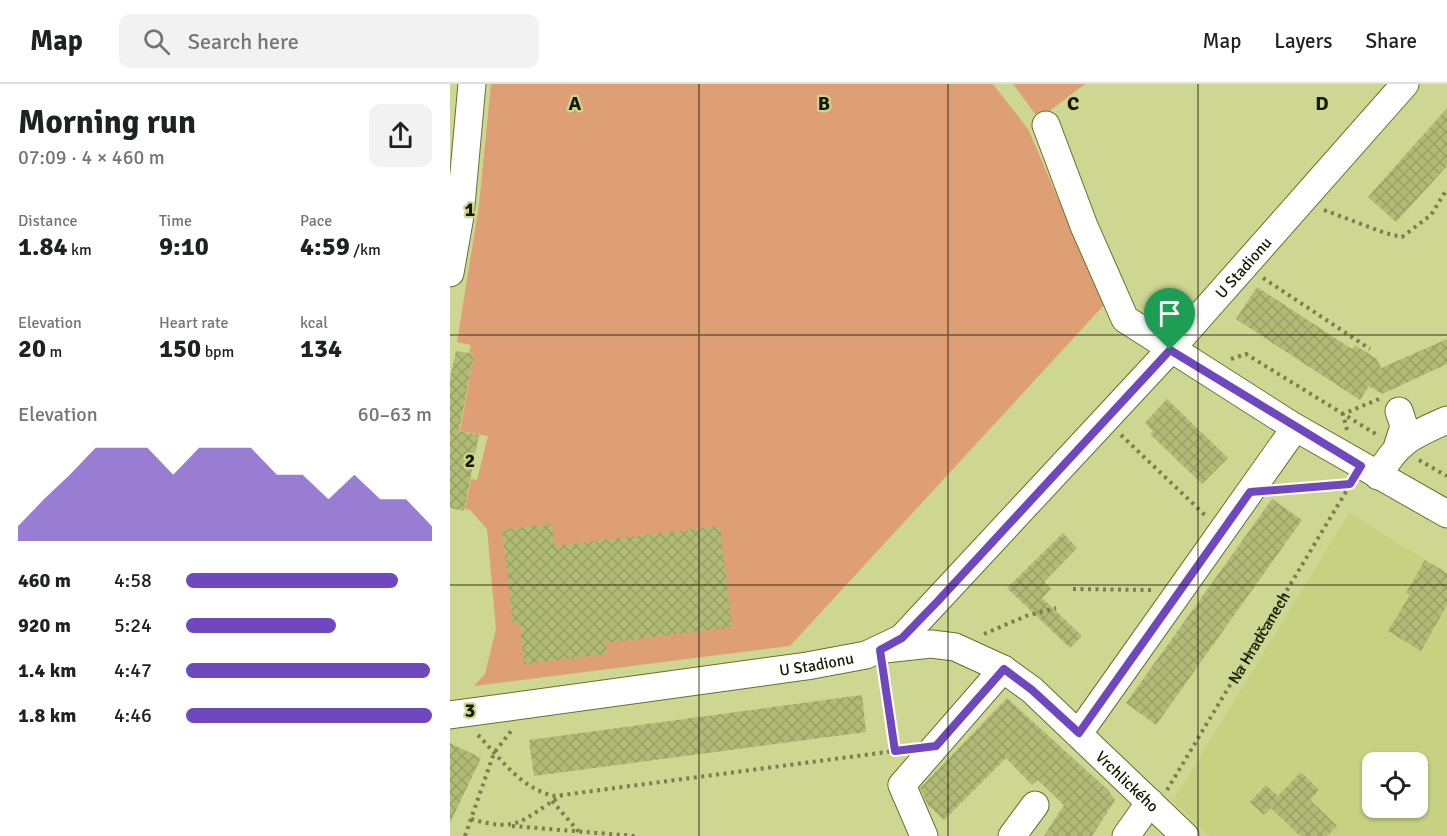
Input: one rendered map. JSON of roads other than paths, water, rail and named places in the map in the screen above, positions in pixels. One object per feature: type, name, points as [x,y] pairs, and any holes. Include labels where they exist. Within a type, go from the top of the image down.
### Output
[{"type":"street","points":[[450,273],[460,216],[472,84]]},
{"type":"street","name":"U Stadionu","points":[[450,715],[866,656],[902,638],[1170,350],[1405,84]]},
{"type":"street","points":[[1046,125],[1084,226],[1125,319],[1170,350],[1295,428],[1363,475],[1447,514]]},
{"type":"street","points":[[1392,404],[1404,426],[1397,448]]},
{"type":"street","points":[[1363,475],[1413,436],[1447,420]]},
{"type":"street","points":[[1079,733],[1295,428]]},
{"type":"street","name":"Vrchlického","points":[[880,650],[910,645],[955,647],[1004,669],[1032,690],[1079,733],[1185,836]]},
{"type":"street","points":[[924,836],[902,785],[1004,669]]},
{"type":"street","points":[[1012,836],[1035,805]]},
{"type":"street","points":[[1126,836],[1153,806]]}]
